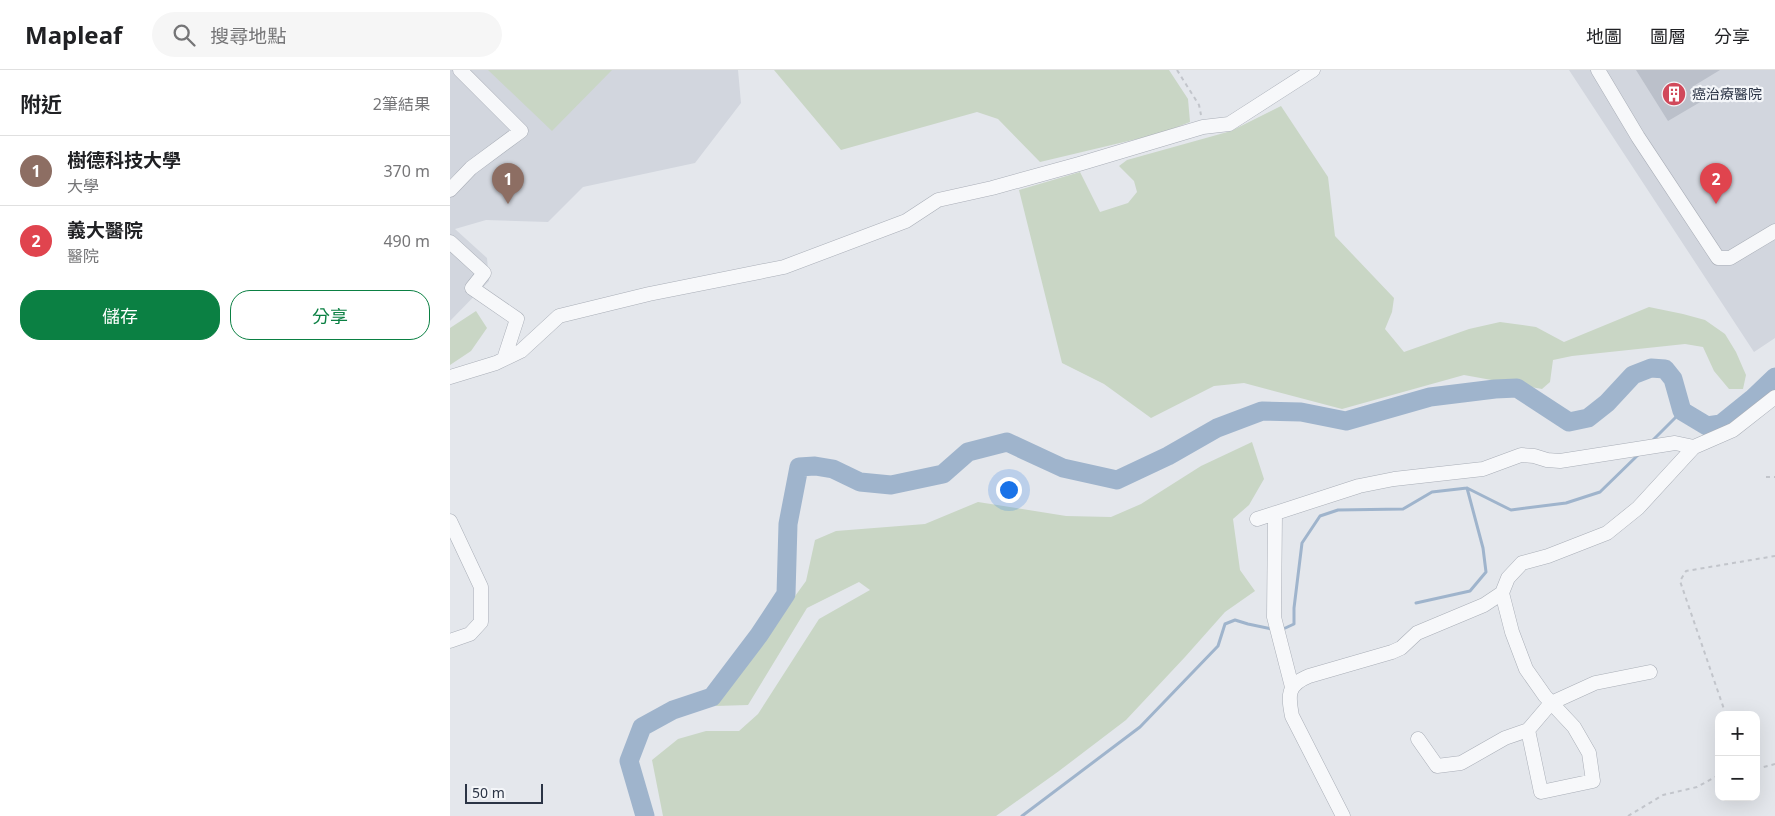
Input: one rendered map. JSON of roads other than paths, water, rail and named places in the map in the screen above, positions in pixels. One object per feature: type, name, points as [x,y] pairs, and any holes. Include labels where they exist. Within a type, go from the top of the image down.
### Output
[{"type":"street","points":[[450,190],[471,168],[521,131],[460,70]]},
{"type":"street","points":[[450,377],[469,372],[521,351],[559,316],[649,294],[784,268],[906,222],[938,200],[1059,169],[1203,127],[1229,124],[1313,70]]},
{"type":"street","points":[[1598,70],[1643,145],[1718,258],[1730,258],[1775,231]]},
{"type":"street","points":[[1606,70],[1607,85]]},
{"type":"street","points":[[450,242],[484,274],[472,288],[517,319],[504,359]]},
{"type":"street","points":[[1292,687],[1299,680],[1309,676],[1401,648],[1416,633],[1484,605],[1502,593],[1508,578],[1522,562],[1548,556],[1607,533],[1638,508],[1694,447],[1733,430],[1775,397]]},
{"type":"street","points":[[1257,519],[1359,486],[1394,478],[1482,469],[1521,455],[1560,461],[1675,443],[1694,447]]},
{"type":"street","points":[[1275,513],[1274,617],[1292,687],[1289,698],[1292,716],[1343,816]]},
{"type":"street","points":[[450,521],[481,587],[481,622],[470,634],[450,641]]},
{"type":"street","points":[[1502,593],[1512,632],[1526,669],[1551,703],[1574,727],[1589,754],[1593,781],[1541,792],[1528,730]]},
{"type":"street","points":[[1418,739],[1437,766],[1461,763],[1505,738],[1528,730],[1551,703],[1595,683],[1650,672]]},
{"type":"waterway","points":[[645,816],[629,761],[642,727],[673,710],[712,697],[759,635],[786,594],[788,524],[799,467],[815,466],[833,469],[860,482],[891,485],[943,474],[968,452],[1007,442],[1063,468],[1117,480],[1168,456],[1217,428],[1262,411],[1301,412],[1346,421],[1430,397],[1517,388],[1569,422],[1588,418],[1607,403],[1633,375],[1651,368],[1665,369],[1673,379],[1682,411],[1707,426],[1721,424],[1775,377]]},
{"type":"waterway","points":[[1652,441],[1682,411]]},
{"type":"waterway","points":[[1281,630],[1294,624],[1294,608],[1302,543],[1320,516],[1338,510],[1403,509],[1432,492],[1467,488],[1511,510],[1566,503],[1600,492],[1639,454]]},
{"type":"waterway","points":[[1416,603],[1470,591],[1486,572],[1483,548],[1467,488]]},
{"type":"waterway","points":[[1022,816],[1140,727],[1218,646],[1225,624],[1235,620],[1272,629]]},
{"type":"place","name":"癌治療醫院","points":[[1674,94]]},
{"type":"place","name":"樹德科技大學","points":[[508,204]]},
{"type":"place","name":"義大醫院","points":[[1716,204]]}]
